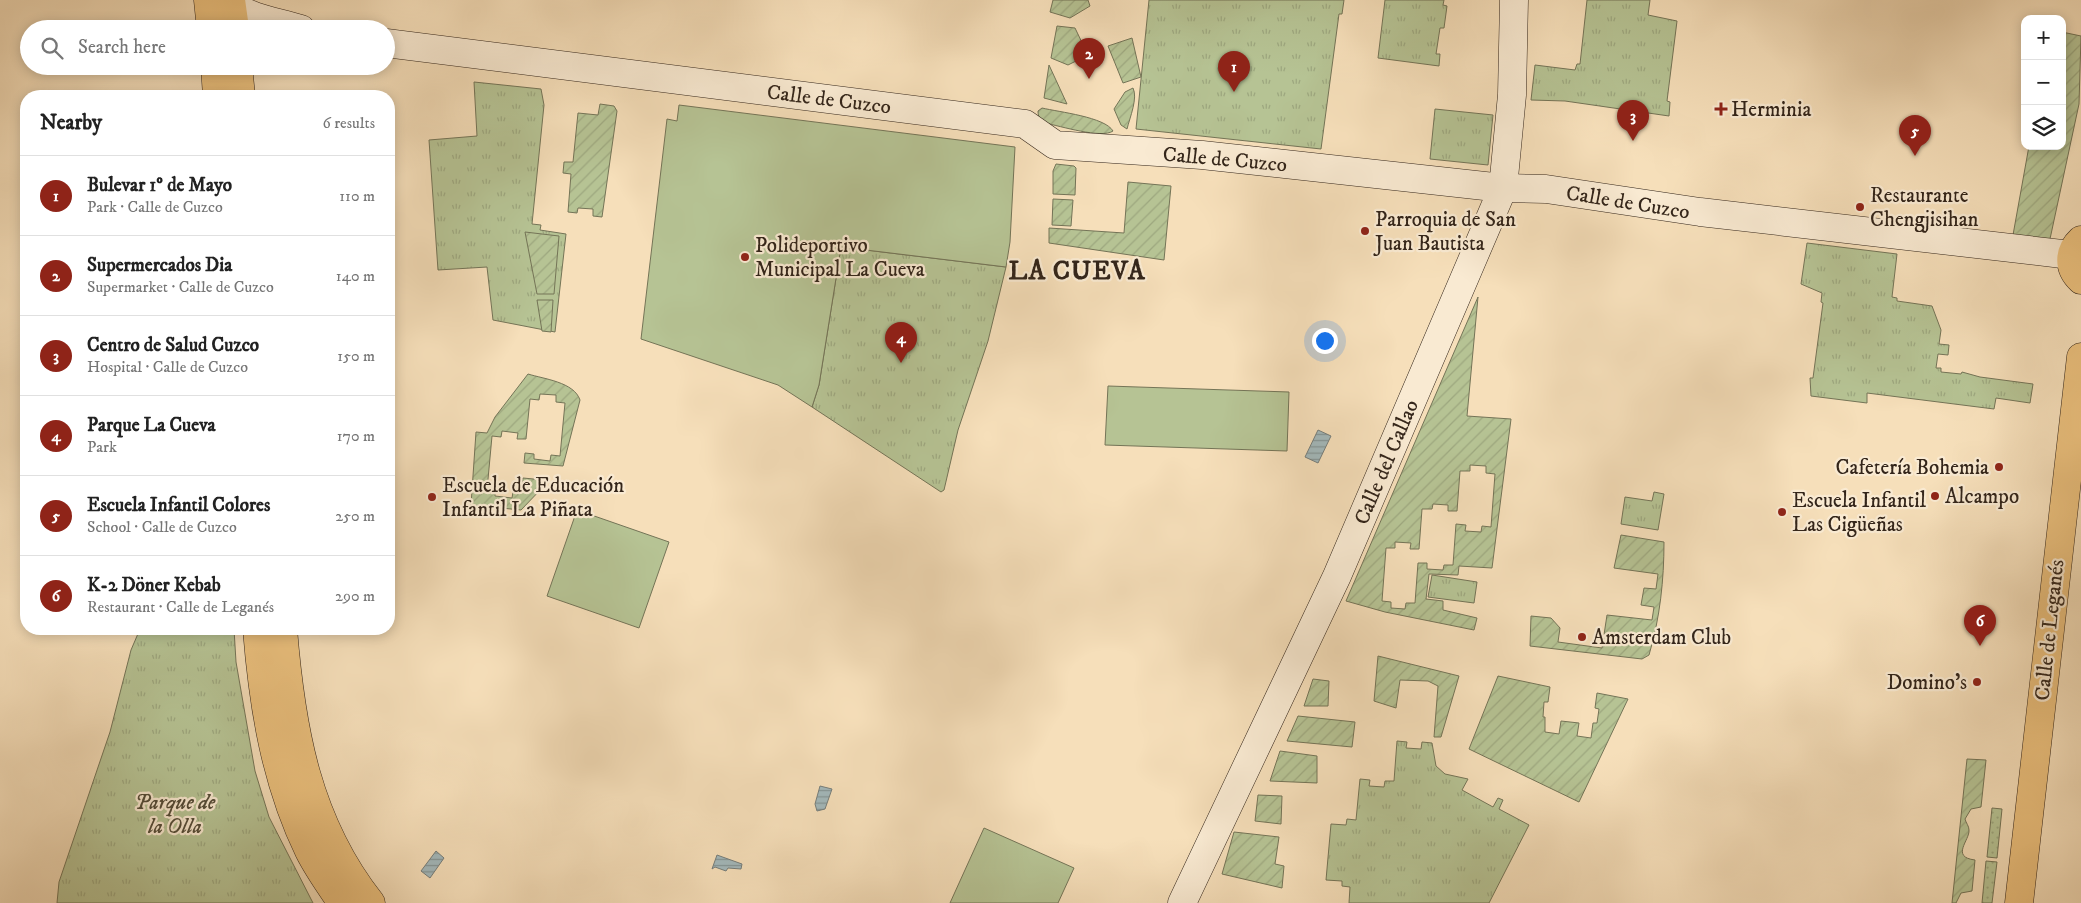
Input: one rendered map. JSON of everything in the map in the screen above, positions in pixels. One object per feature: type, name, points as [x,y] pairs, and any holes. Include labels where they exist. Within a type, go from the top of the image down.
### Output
[{"type":"main road","points":[[218,20],[226,9]]},
{"type":"main road","points":[[216,75],[217,90]]},
{"type":"main road","points":[[2076,247],[2073,269],[2081,280]]},
{"type":"main road","name":"Calle de Leganés","points":[[2019,903],[2081,357]]},
{"type":"main road","points":[[258,635],[263,697],[272,743],[286,796],[309,851],[342,903]]},
{"type":"main road","points":[[284,635],[288,682],[297,740],[304,770],[323,822],[338,852],[371,903]]},
{"type":"street","name":"Calle del Callao","points":[[1182,903],[1337,576],[1503,188],[1512,95],[1514,0]]},
{"type":"street","points":[[226,9],[264,20]]},
{"type":"street","name":"Calle de Cuzco","points":[[395,44],[1025,124],[1055,145],[1202,155],[1503,188],[1546,189],[1700,212],[2076,247]]},
{"type":"green space","points":[[1053,0],[1088,0],[1090,6],[1070,18],[1050,12]]},
{"type":"green space","points":[[1149,0],[1344,0],[1342,14],[1339,14],[1321,149],[1136,129]]},
{"type":"green space","points":[[1385,0],[1444,0],[1443,5],[1447,6],[1444,28],[1440,28],[1436,54],[1440,54],[1439,66],[1378,58]]},
{"type":"green space","points":[[1587,0],[1650,0],[1648,15],[1677,21],[1667,101],[1670,102],[1669,116],[1565,101],[1531,100],[1535,65],[1575,70],[1577,64],[1580,64]]},
{"type":"green space","points":[[1057,26],[1075,28],[1088,55],[1068,65],[1051,58]]},
{"type":"green space","points":[[2066,33],[2081,36],[2079,104],[2050,239],[2013,235],[2028,150],[2066,150]]},
{"type":"green space","points":[[1132,38],[1141,77],[1123,83],[1108,46]]},
{"type":"green space","points":[[1049,65],[1067,104],[1044,98]]},
{"type":"green space","points":[[474,82],[541,89],[544,105],[532,224],[541,225],[540,230],[566,234],[555,332],[493,320],[487,267],[438,270],[429,140],[477,136]]},
{"type":"green space","points":[[1133,88],[1135,97],[1127,129],[1121,125],[1114,109],[1125,92]]},
{"type":"green space","points":[[600,104],[614,106],[617,111],[602,217],[593,216],[593,209],[578,208],[577,213],[568,212],[571,174],[563,173],[564,162],[573,162],[578,113],[598,115]]},
{"type":"green space","name":"Polideportivo Municipal La Cueva","points":[[679,105],[1015,147],[1010,242],[1006,267],[841,247],[819,385],[812,407],[778,385],[641,339],[667,119],[677,121]]},
{"type":"green space","points":[[1042,108],[1092,119],[1108,126],[1113,131],[1100,134],[1091,133],[1045,123],[1038,115],[1038,111]]},
{"type":"green space","points":[[1435,109],[1493,115],[1488,165],[1430,159]]},
{"type":"green space","points":[[1056,164],[1074,166],[1076,168],[1075,195],[1053,194],[1053,171]]},
{"type":"green space","points":[[1128,182],[1171,186],[1164,260],[1049,243],[1049,228],[1124,233]]},
{"type":"green space","points":[[1053,199],[1073,200],[1071,226],[1052,225]]},
{"type":"green space","points":[[525,232],[559,236],[554,294],[537,294]]},
{"type":"green space","points":[[1807,243],[1897,254],[1892,297],[1897,298],[1897,301],[1932,306],[1941,330],[1939,344],[1949,345],[1948,355],[1938,354],[1936,368],[1941,368],[1941,372],[1961,374],[1962,372],[1980,377],[2033,384],[2030,403],[1996,398],[1994,409],[1867,393],[1867,403],[1811,396],[1810,378],[1813,378],[1823,303],[1821,302],[1822,293],[1801,284]]},
{"type":"green space","points":[[841,247],[1006,267],[988,341],[958,430],[944,490],[941,492],[812,407],[819,385]]},
{"type":"green space","points":[[1478,297],[1467,416],[1511,419],[1492,568],[1459,566],[1458,575],[1429,574],[1426,599],[1443,601],[1443,610],[1477,618],[1474,630],[1385,612],[1346,601]],"holes":[[[1470,465],[1486,466],[1486,473],[1495,474],[1491,527],[1482,526],[1481,532],[1465,531],[1466,525],[1456,524],[1453,565],[1444,565],[1443,570],[1427,569],[1427,563],[1418,563],[1415,603],[1406,603],[1405,609],[1391,608],[1391,602],[1382,601],[1386,548],[1395,548],[1395,542],[1411,543],[1410,549],[1419,549],[1422,509],[1432,509],[1433,504],[1448,505],[1448,511],[1457,511],[1460,471],[1470,471]]]},
{"type":"green space","points":[[537,300],[553,300],[551,332],[542,331]]},
{"type":"green space","points":[[528,374],[565,385],[577,394],[580,400],[563,466],[524,463],[525,453],[534,454],[534,459],[550,461],[551,455],[560,456],[565,403],[556,402],[556,395],[540,394],[539,400],[530,399],[526,439],[517,439],[518,433],[502,431],[501,437],[492,436],[487,490],[495,491],[495,496],[512,498],[513,492],[521,493],[523,478],[544,480],[545,485],[521,510],[471,505],[476,432],[487,433],[495,417]]},
{"type":"green space","points":[[1108,386],[1289,392],[1287,451],[1105,445]]},
{"type":"green space","points":[[1654,492],[1664,494],[1658,530],[1621,524],[1625,497],[1652,501]]},
{"type":"green space","points":[[577,510],[669,542],[639,628],[547,596]]},
{"type":"green space","points":[[1621,535],[1664,542],[1661,599],[1649,655],[1642,659],[1530,646],[1531,616],[1551,618],[1560,628],[1558,642],[1602,648],[1607,615],[1652,620],[1654,607],[1641,605],[1644,588],[1656,589],[1658,574],[1614,568]]},
{"type":"green space","points":[[1432,575],[1477,582],[1474,603],[1428,597]]},
{"type":"green space","name":"Parque de la Olla","points":[[137,635],[234,635],[236,662],[255,771],[269,817],[313,903],[57,903],[59,882],[110,732],[131,650]]},
{"type":"green space","points":[[1378,656],[1459,676],[1441,737],[1434,737],[1438,686],[1428,681],[1400,680],[1396,708],[1374,701]]},
{"type":"green space","points":[[1498,676],[1550,687],[1548,702],[1544,702],[1545,732],[1559,734],[1561,721],[1579,723],[1577,736],[1591,738],[1593,723],[1597,723],[1599,709],[1595,708],[1597,693],[1628,699],[1579,802],[1469,749]]},
{"type":"green space","points":[[1313,679],[1329,681],[1328,706],[1304,706]]},
{"type":"green space","points":[[1298,716],[1355,722],[1352,747],[1287,741]]},
{"type":"green space","points":[[1397,741],[1407,742],[1406,748],[1421,749],[1422,742],[1432,743],[1436,766],[1445,774],[1468,779],[1462,790],[1493,807],[1498,798],[1503,800],[1499,809],[1529,825],[1489,903],[1349,903],[1350,887],[1342,886],[1342,881],[1326,880],[1331,824],[1346,825],[1347,819],[1356,820],[1360,779],[1370,780],[1369,786],[1384,787],[1385,781],[1394,781]]},
{"type":"green space","points":[[1280,751],[1317,756],[1317,783],[1270,781]]},
{"type":"green space","points":[[1967,759],[1986,760],[1981,807],[1971,809],[1965,819],[1969,827],[1969,834],[1962,852],[1968,858],[1975,860],[1972,891],[1961,893],[1956,903],[1952,903]]},
{"type":"green space","points":[[1258,795],[1282,796],[1281,824],[1255,821]]},
{"type":"green space","points":[[1992,808],[2002,809],[1997,858],[1987,857]]},
{"type":"green space","points":[[984,828],[1074,868],[1058,903],[950,903]]},
{"type":"green space","points":[[1234,832],[1279,837],[1275,864],[1284,866],[1282,888],[1222,874]]},
{"type":"green space","points":[[1986,861],[1997,862],[1992,903],[1982,903]]},
{"type":"shaded area","points":[[1318,430],[1331,436],[1318,463],[1305,457]]},
{"type":"shaded area","points":[[820,786],[832,789],[825,809],[817,811],[815,804]]},
{"type":"shaded area","points":[[436,851],[444,858],[430,878],[421,871]]},
{"type":"shaded area","points":[[717,855],[742,864],[741,869],[728,868],[726,871],[715,867],[712,869]]},
{"type":"place","name":"Supermercados Dia","points":[[1089,79]]},
{"type":"place","name":"Bulevar 1º de Mayo","points":[[1234,92]]},
{"type":"place","name":"Herminia","points":[[1721,109]]},
{"type":"place","name":"Centro de Salud Cuzco","points":[[1633,141]]},
{"type":"place","name":"Escuela Infantil Colores","points":[[1915,156]]},
{"type":"place","name":"Restaurante Chengjisihan","points":[[1860,207]]},
{"type":"place","name":"Parroquia de San Juan Bautista","points":[[1365,231]]},
{"type":"place","name":"Polideportivo Municipal La Cueva","points":[[745,257]]},
{"type":"place","name":"Parque La Cueva","points":[[901,363]]},
{"type":"place","name":"Cafetería Bohemia","points":[[1999,467]]},
{"type":"place","name":"Alcampo","points":[[1935,496]]},
{"type":"place","name":"Escuela de Educación Infantil La Piñata","points":[[432,497]]},
{"type":"place","name":"Escuela Infantil Las Cigüeñas","points":[[1782,512]]},
{"type":"place","name":"Amsterdam Club","points":[[1582,637]]},
{"type":"place","name":"K-2 Döner Kebab","points":[[1980,646]]},
{"type":"place","name":"Domino's","points":[[1977,682]]},
{"type":"district","name":"LA CUEVA","points":[[1077,270]]}]
